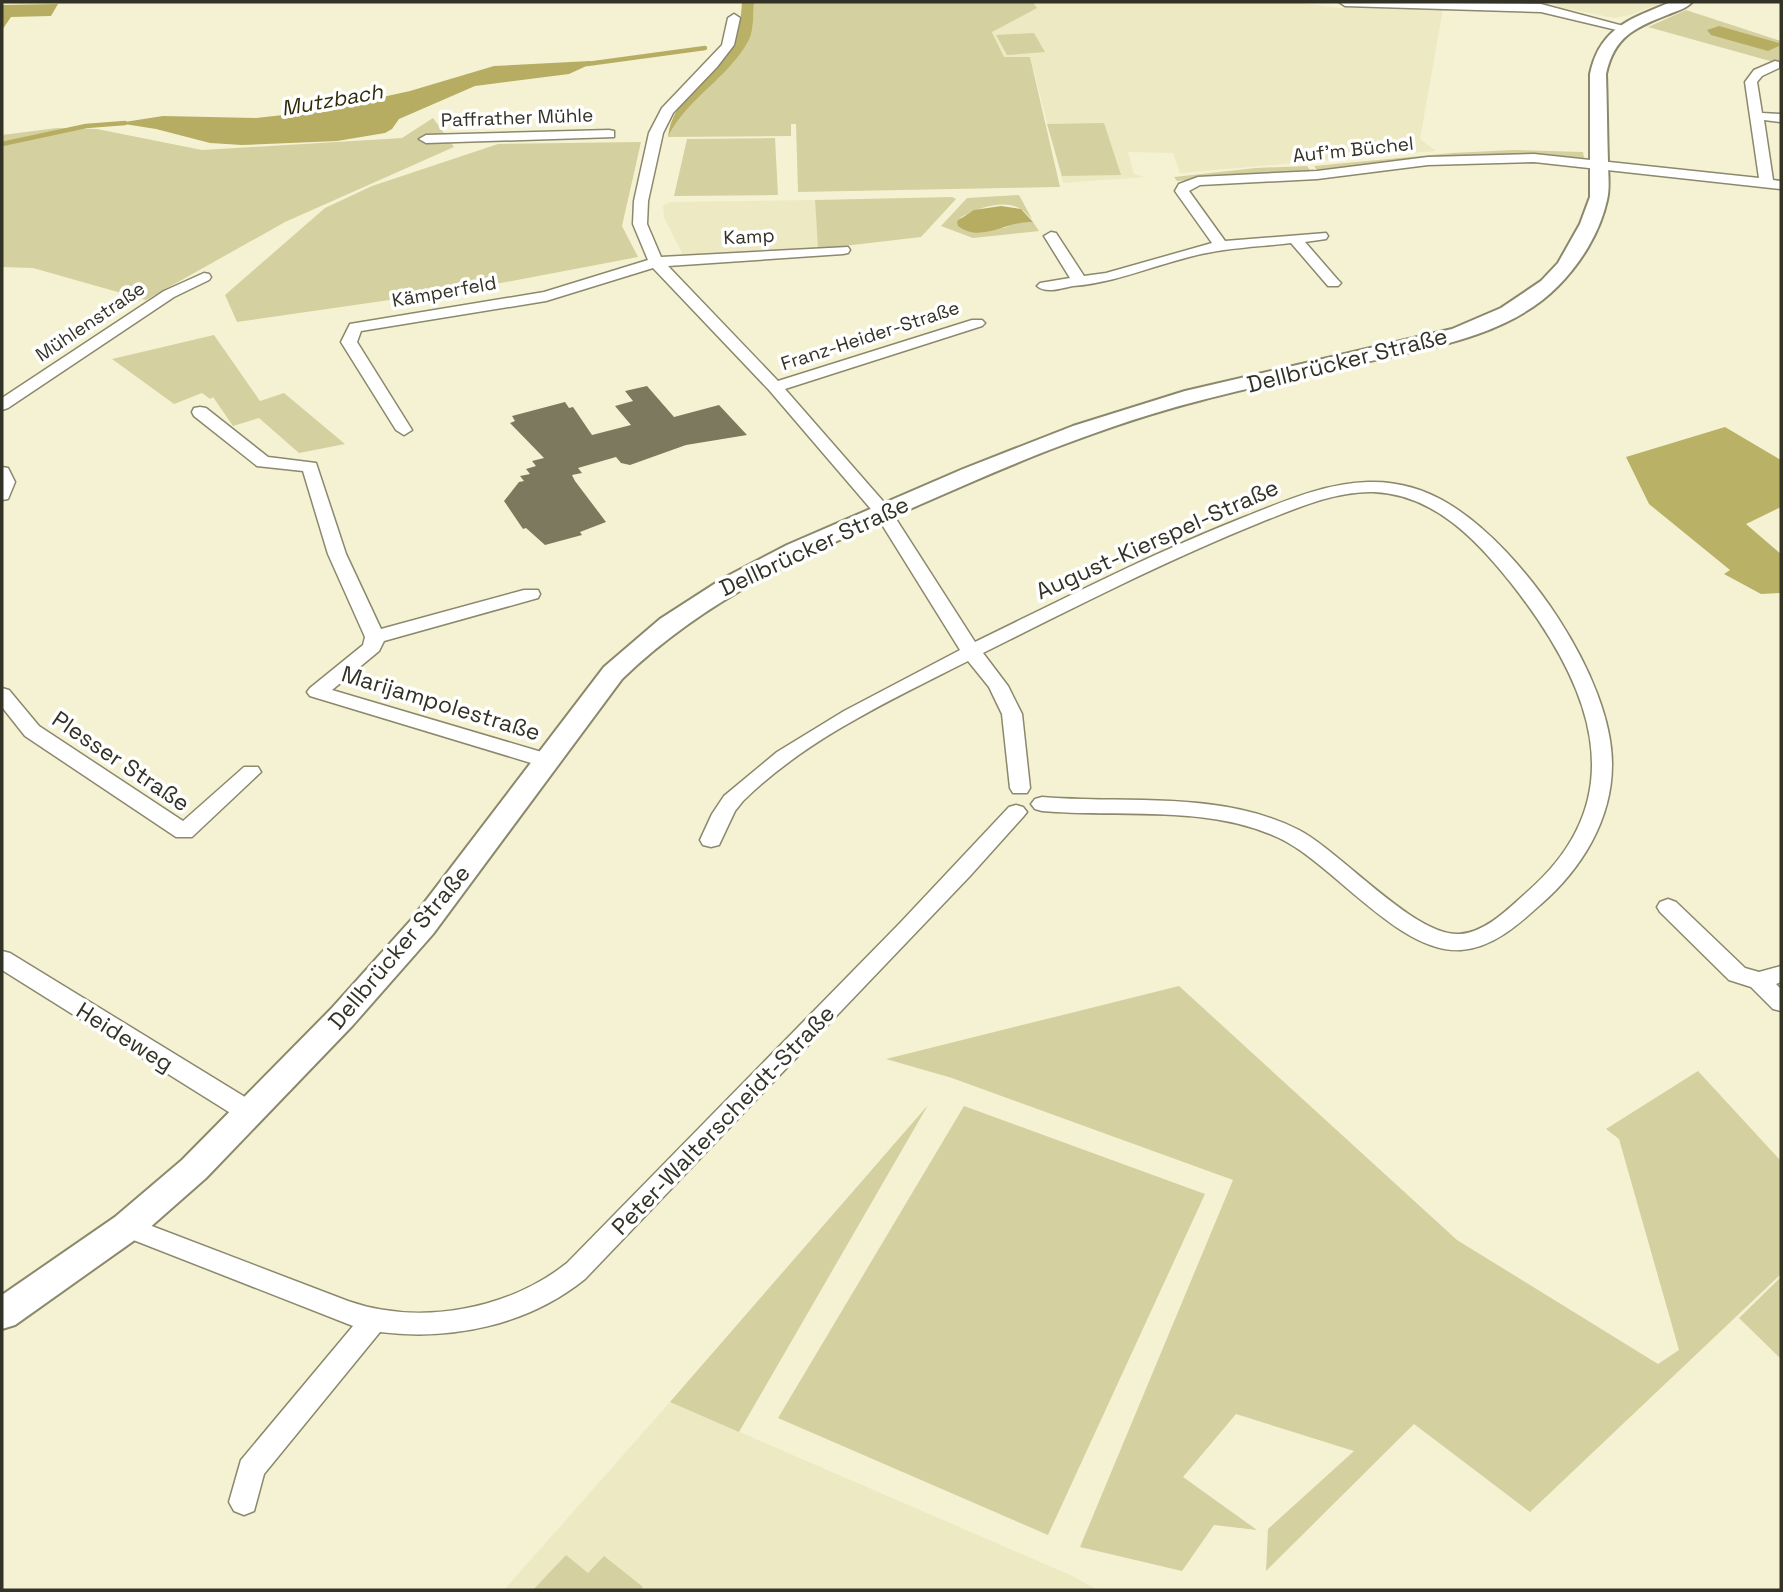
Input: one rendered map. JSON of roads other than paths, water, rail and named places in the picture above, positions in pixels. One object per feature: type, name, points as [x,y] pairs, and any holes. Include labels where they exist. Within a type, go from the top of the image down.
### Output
[{"type":"main road","name":"Dellbrücker Straße","points":[[2,1314],[127,1227],[194,1169],[342,1017],[422,927],[612,673],[670,622],[707,597],[776,558],[1098,424],[1156,406],[1459,333],[1517,309],[1541,294],[1576,252],[1594,216],[1599,197],[1600,54],[1610,40],[1625,28],[1684,2]]},
{"type":"street","points":[[1345,2],[1541,5],[1625,28]]},
{"type":"street","name":"Franz-Heider-Straße","points":[[734,18],[728,44],[713,64],[667,111],[656,133],[641,201],[640,224],[656,262],[775,387],[883,512]]},
{"type":"street","points":[[1600,164],[1643,172],[1774,184],[1751,82],[1758,73],[1775,65]]},
{"type":"street","points":[[1757,116],[1781,118]]},
{"type":"street","name":"Paffrather Mühle","points":[[426,139],[610,134]]},
{"type":"street","name":"Auf'm Büchel","points":[[1221,246],[1182,191],[1189,184],[1254,176],[1317,175],[1428,161],[1534,158],[1600,164]]},
{"type":"street","points":[[1051,236],[1080,282]]},
{"type":"street","points":[[1045,286],[1108,277],[1186,253],[1221,246],[1321,236]]},
{"type":"street","points":[[1295,239],[1333,283]]},
{"type":"street","name":"Kamp","points":[[656,262],[844,250]]},
{"type":"street","name":"Kämperfeld","points":[[404,430],[349,342],[355,327],[546,296],[656,262]]},
{"type":"street","name":"Mühlenstraße","points":[[2,405],[169,294],[204,277]]},
{"type":"street","name":"Franz-Heider-Straße","points":[[775,387],[977,323]]},
{"type":"street","name":"Marijampolestraße","points":[[200,412],[263,462],[310,467],[337,554],[375,637],[372,647],[317,692],[548,761]]},
{"type":"street","points":[[2,472],[6,482],[2,495]]},
{"type":"street","name":"August-Kierspel-Straße","points":[[711,840],[726,807],[748,785],[803,742],[858,710],[971,651],[1177,552],[1251,520],[1337,491],[1376,487],[1396,489],[1430,499],[1466,523],[1499,556],[1568,646],[1589,694],[1598,726],[1603,764],[1598,801],[1588,829],[1577,852],[1549,887],[1497,928],[1475,940],[1449,943],[1420,933],[1320,852],[1269,825],[1227,814],[1042,804],[1037,810],[1028,813],[1018,800]]},
{"type":"street","points":[[883,512],[971,651],[998,686],[1012,714],[1018,800]]},
{"type":"street","name":"Marijampolestraße","points":[[375,637],[531,594]]},
{"type":"street","name":"Plesser Straße","points":[[2,694],[32,731],[184,832],[251,772]]},
{"type":"street","name":"Peter-Walterscheidt-Straße","points":[[127,1227],[199,1258],[374,1320],[407,1324],[449,1322],[499,1311],[550,1292],[572,1276],[905,933],[1018,800]]},
{"type":"street","points":[[1668,907],[1737,974],[1770,978],[1781,1003]]},
{"type":"street","name":"Heideweg","points":[[2,960],[249,1112]]},
{"type":"street","points":[[244,1502],[251,1469],[374,1320]]},
{"type":"waterway","name":"Mutzbach","points":[[587,64],[705,48]]},
{"type":"waterway","name":"Mutzbach","points":[[2,144],[86,126],[125,123]]}]
